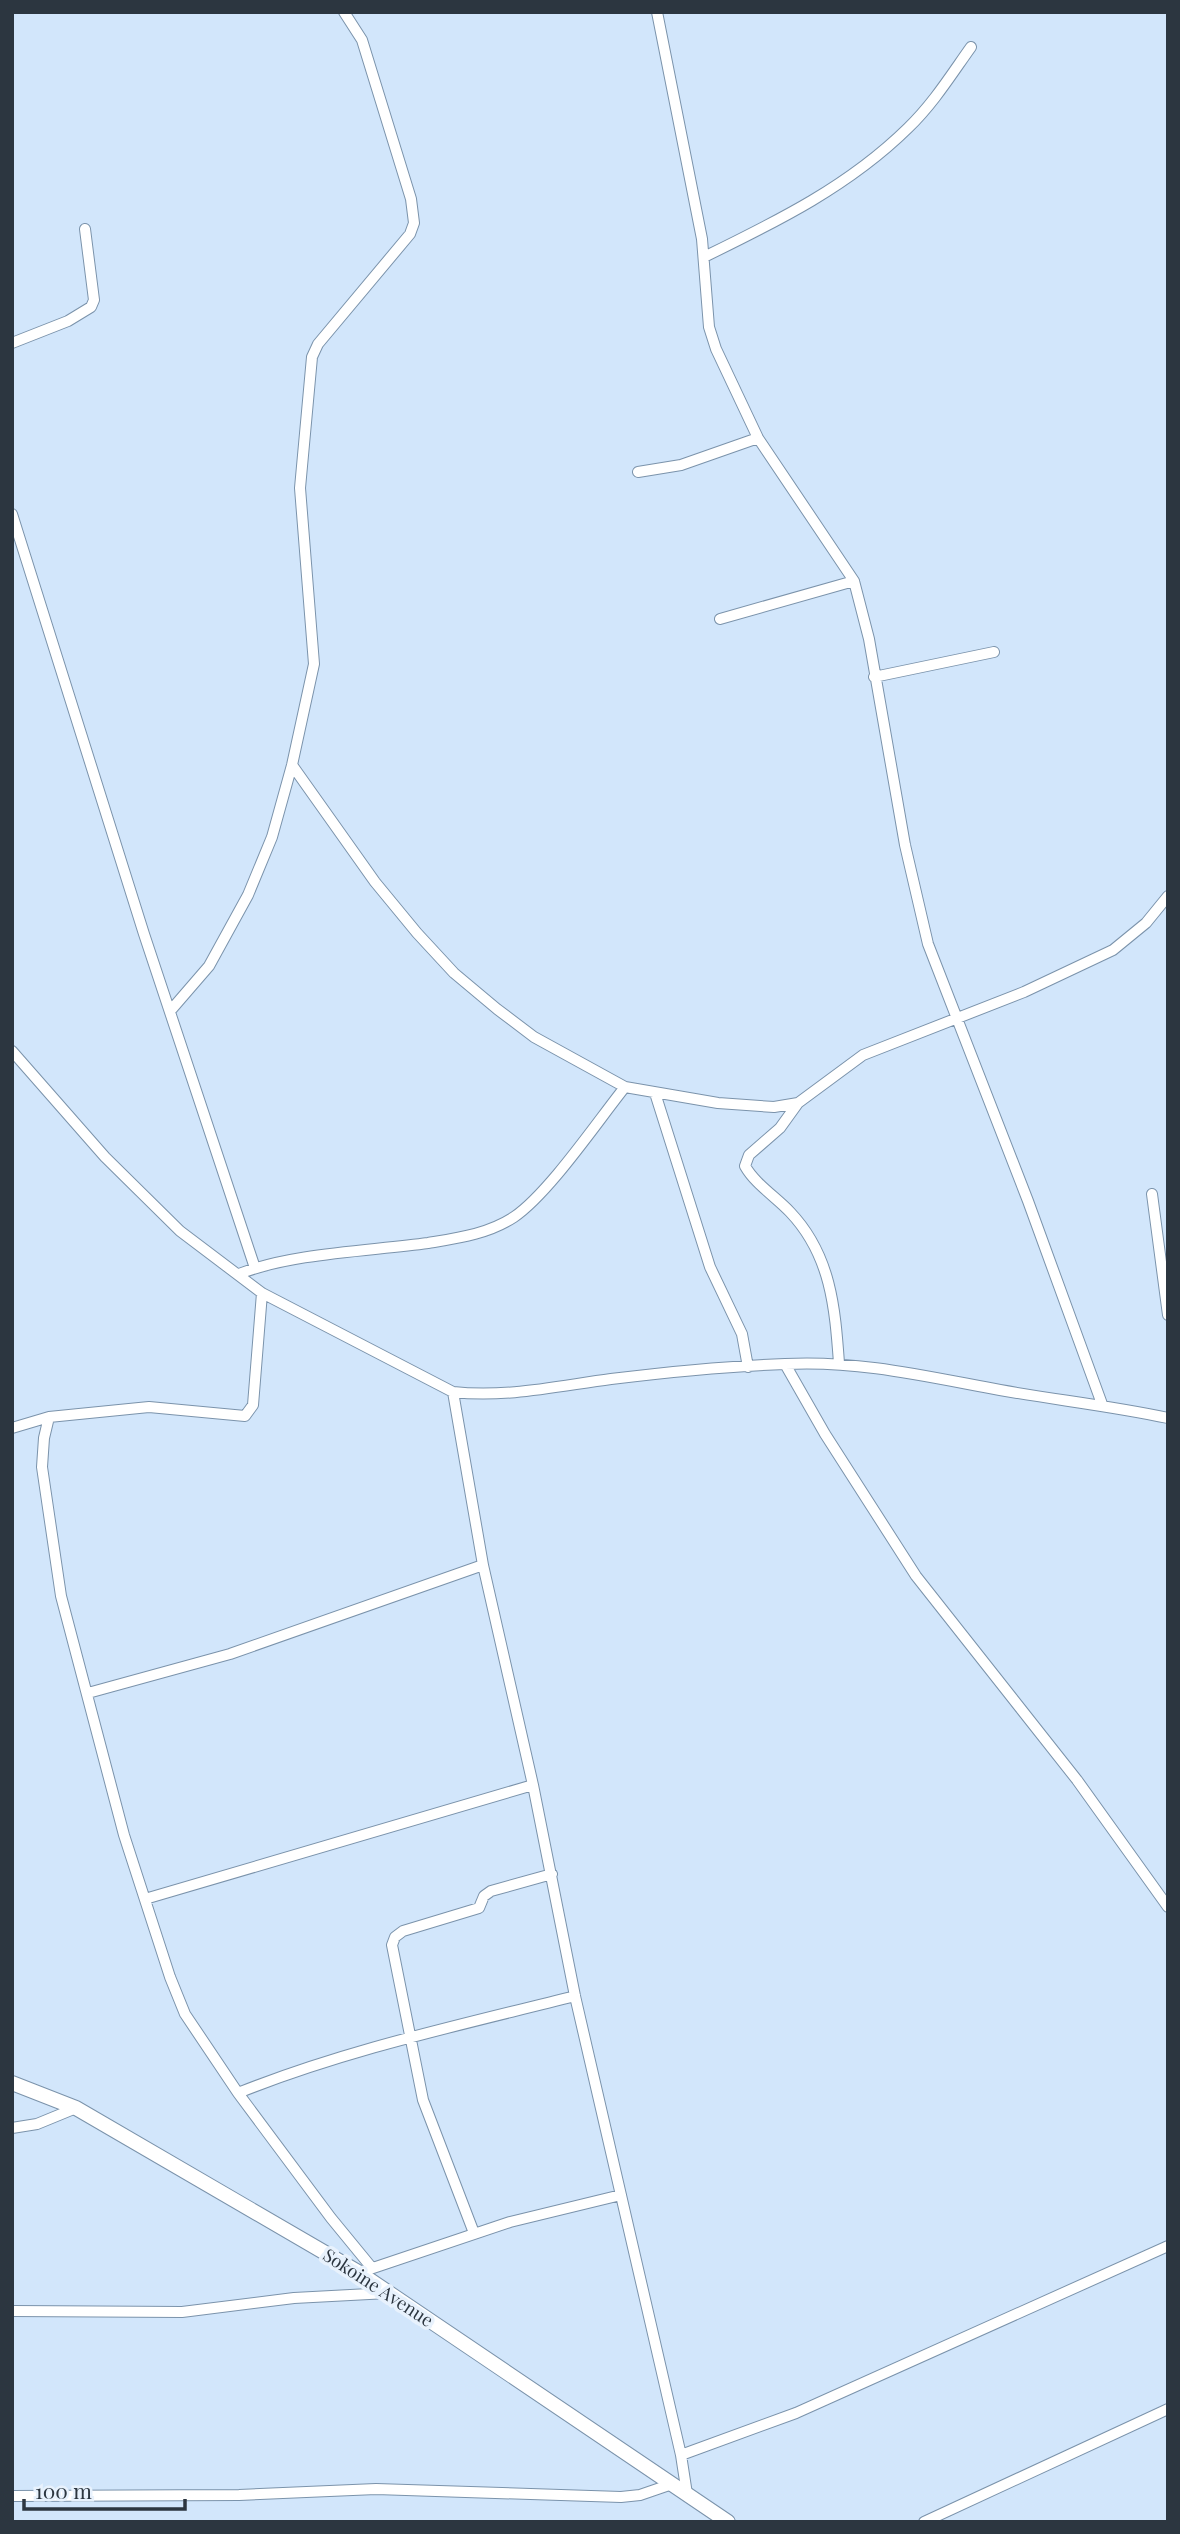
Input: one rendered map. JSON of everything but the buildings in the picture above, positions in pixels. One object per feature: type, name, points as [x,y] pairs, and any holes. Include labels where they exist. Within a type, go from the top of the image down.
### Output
[{"type":"street","points":[[171,1010],[209,966],[248,895],[272,837],[292,765],[314,664],[300,488],[312,357],[318,344],[402,245],[414,223],[411,199],[362,40],[344,12]]},
{"type":"street","points":[[657,12],[681,123],[704,257],[709,327],[729,381],[758,438],[854,582],[869,639],[915,893],[928,944],[1028,1202],[1102,1404]]},
{"type":"street","points":[[704,257],[832,191],[865,166],[929,105],[971,47]]},
{"type":"street","points":[[12,342],[68,321],[91,307],[94,300],[85,229]]},
{"type":"street","points":[[638,472],[681,465],[758,438]]},
{"type":"street","points":[[12,514],[255,1268]]},
{"type":"street","points":[[720,618],[854,582]]},
{"type":"street","points":[[874,677],[994,652]]},
{"type":"street","points":[[292,765],[375,882],[454,973],[534,1037],[625,1087],[746,1107],[798,1103]]},
{"type":"street","points":[[839,1363],[831,1286],[816,1248],[792,1214],[745,1166],[749,1154],[780,1128],[798,1103],[863,1055],[957,1019],[1113,950],[1146,923],[1168,896]]},
{"type":"street","points":[[12,1051],[105,1157],[171,1222],[262,1293],[453,1392],[482,1396],[612,1379],[785,1364],[839,1363],[933,1375],[1000,1390],[1102,1404],[1168,1418]]},
{"type":"street","points":[[239,1274],[255,1268],[467,1237],[498,1226],[516,1215],[538,1195],[625,1087]]},
{"type":"street","points":[[655,1093],[710,1267],[742,1334],[748,1367]]},
{"type":"street","points":[[1152,1194],[1168,1315]]},
{"type":"street","points":[[1156,1226],[1168,1219]]},
{"type":"street","points":[[12,1428],[49,1417],[149,1407],[237,1418],[245,1416],[253,1405],[262,1293]]},
{"type":"street","points":[[785,1364],[825,1434],[916,1576],[1077,1780],[1168,1907]]},
{"type":"street","points":[[453,1392],[484,1565],[552,1874],[575,1996],[681,2455],[687,2494]]},
{"type":"street","points":[[49,1417],[44,1438],[43,1467],[46,1507],[61,1596],[124,1835],[185,2014],[365,2270],[550,2211],[621,2195]]},
{"type":"street","points":[[88,1693],[230,1654],[484,1565]]},
{"type":"street","points":[[145,1899],[533,1785]]},
{"type":"street","points":[[474,2234],[423,2100],[392,1953],[395,1937],[403,1931],[480,1908],[484,1896],[491,1891],[552,1874]]},
{"type":"street","points":[[238,2093],[313,2064],[410,2036],[575,1996]]},
{"type":"street","name":"Sokoine Avenue","points":[[12,2083],[76,2108],[365,2270],[388,2293],[728,2522]]},
{"type":"street","points":[[12,2128],[37,2124],[76,2108]]},
{"type":"street","points":[[681,2455],[807,2408],[1168,2246]]},
{"type":"street","points":[[12,2311],[182,2312],[294,2298],[388,2293]]},
{"type":"street","points":[[925,2522],[1168,2409]]},
{"type":"street","points":[[12,2496],[239,2495],[376,2489],[621,2497],[640,2496],[672,2484]]}]
